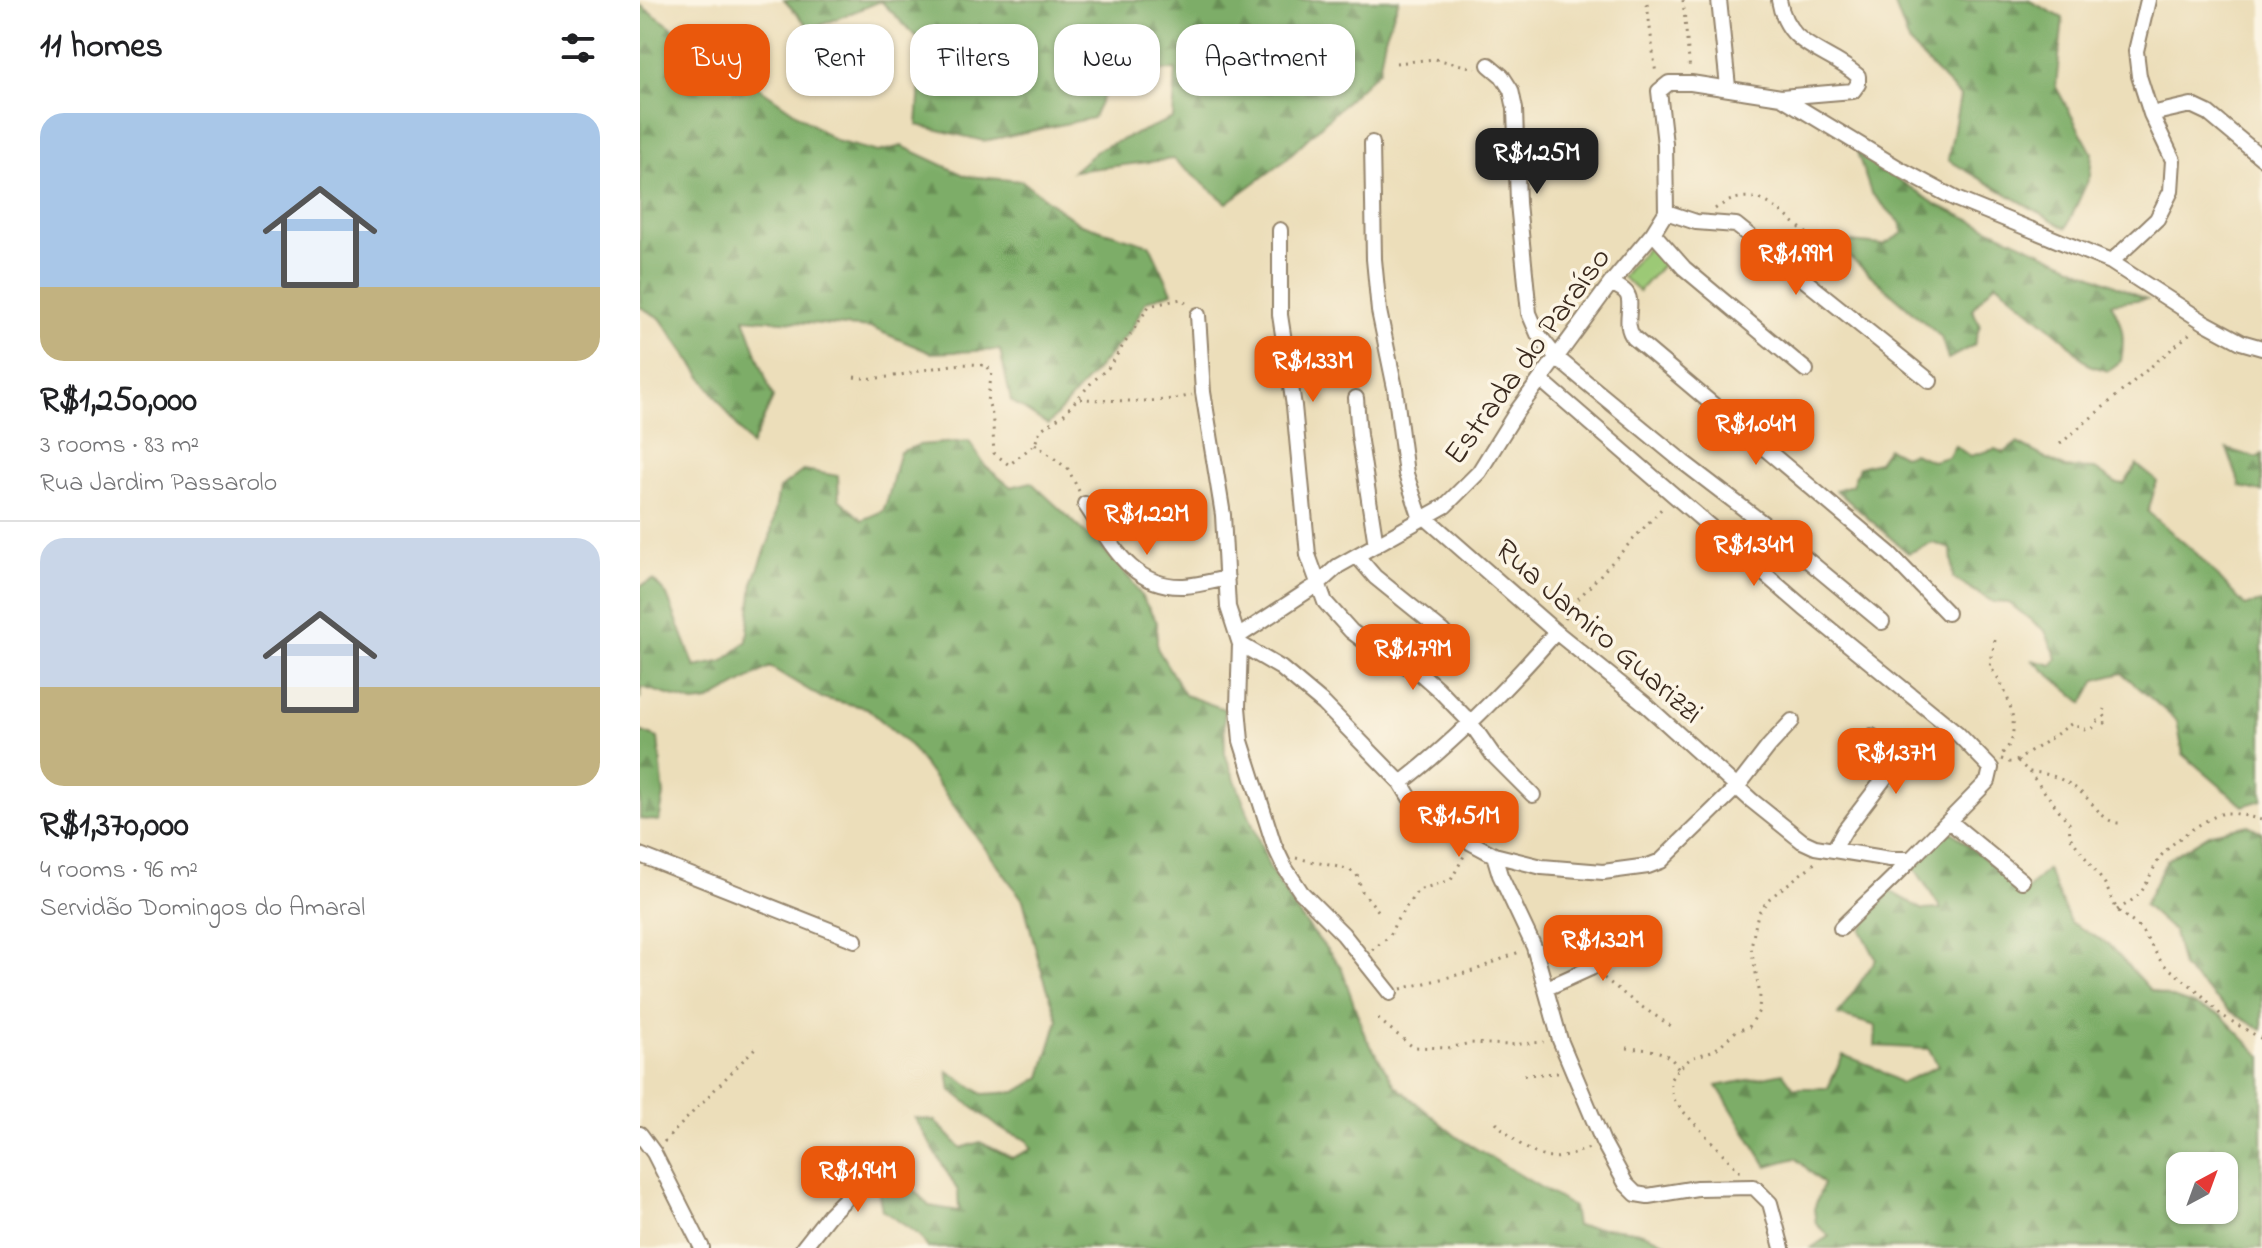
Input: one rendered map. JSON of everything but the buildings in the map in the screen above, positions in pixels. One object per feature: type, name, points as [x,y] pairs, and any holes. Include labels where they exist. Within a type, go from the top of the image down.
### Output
[{"type":"street","points":[[1719,0],[1728,87]]},
{"type":"street","points":[[1779,0],[1782,18],[1794,34],[1824,56],[1851,70],[1858,76],[1858,84],[1853,91],[1781,97],[1728,87],[1669,83],[1659,91],[1665,144],[1666,212],[1696,222],[1736,225],[1930,381]]},
{"type":"street","points":[[2111,262],[2157,219],[2171,191],[2173,160],[2151,114],[2139,76],[2136,51],[2148,0]]},
{"type":"street","points":[[1489,65],[1502,76],[1511,90],[1515,109],[1518,203],[1529,313],[1538,334],[1557,358],[1882,622]]},
{"type":"street","points":[[1781,97],[1956,199],[2111,262],[2204,322],[2241,342],[2262,348]]},
{"type":"street","points":[[2151,114],[2191,105],[2208,113],[2262,158]]},
{"type":"street","points":[[1372,143],[1374,259],[1379,311],[1395,388],[1406,474],[1412,498],[1423,518]]},
{"type":"street","name":"Estrada do Paraíso","points":[[1240,640],[1338,566],[1445,506],[1479,472],[1517,411],[1666,212]]},
{"type":"street","points":[[1280,230],[1280,315],[1294,406],[1308,555],[1318,584],[1333,614],[1372,647],[1421,674],[1470,722],[1493,755],[1533,795]]},
{"type":"street","points":[[1653,233],[1684,268],[1806,370]]},
{"type":"street","points":[[1611,283],[1626,292],[1629,298],[1628,328],[1634,338],[1890,554],[1947,613]]},
{"type":"street","points":[[1198,315],[1203,392],[1223,515],[1229,615],[1240,640],[1238,707],[1241,741],[1268,828],[1285,868],[1301,892],[1343,934],[1390,993]]},
{"type":"street","points":[[1541,380],[1673,496],[1957,733],[1991,768],[1988,781],[1841,928]]},
{"type":"street","points":[[1356,398],[1376,545]]},
{"type":"street","points":[[1085,504],[1121,557],[1142,578],[1184,586],[1227,578]]},
{"type":"street","name":"Rua Jamiro Guarizzi","points":[[1423,518],[1644,703],[1751,800],[1802,841],[1815,847],[1890,859],[1911,859]]},
{"type":"street","points":[[1357,556],[1375,577],[1443,632]]},
{"type":"street","points":[[1401,783],[1470,722],[1556,632]]},
{"type":"street","points":[[1240,640],[1300,682],[1349,727],[1425,814],[1494,855],[1568,870],[1603,872],[1648,866],[1668,856],[1738,786],[1792,721]]},
{"type":"street","points":[[1834,849],[1890,771],[1872,736]]},
{"type":"street","points":[[1949,821],[2022,881]]},
{"type":"street","points":[[640,855],[855,940]]},
{"type":"street","points":[[1494,855],[1500,875],[1534,947],[1560,1040],[1619,1174],[1636,1194],[1648,1196],[1697,1188],[1754,1187],[1770,1203],[1782,1248]]},
{"type":"street","points":[[1547,988],[1642,939]]},
{"type":"street","points":[[640,1134],[654,1153],[702,1248]]},
{"type":"street","points":[[803,1248],[829,1215],[888,1157]]},
{"type":"path","points":[[1683,0],[1691,83]]},
{"type":"path","points":[[1647,4],[1659,91]]},
{"type":"path","points":[[1396,63],[1435,59],[1502,76]]},
{"type":"path","points":[[1696,222],[1726,202],[1750,196],[1765,200],[1810,236]]},
{"type":"path","points":[[854,377],[885,379],[907,372],[954,366],[987,366],[992,373],[987,401],[993,413],[994,453],[1009,465],[1035,444],[1040,430],[1064,414],[1109,367],[1149,306],[1181,299],[1198,315]]},
{"type":"path","points":[[2060,444],[2204,322]]},
{"type":"path","points":[[1079,399],[1108,402],[1159,400],[1203,392]]},
{"type":"path","points":[[1035,444],[1068,469],[1085,504]]},
{"type":"path","points":[[1556,632],[1578,599],[1673,496]]},
{"type":"path","points":[[1995,640],[1990,667],[1997,675],[2013,712],[2013,734],[2005,752],[1997,757],[2009,762],[2018,761],[2045,739],[2071,724],[2085,729],[2093,728],[2098,721],[2105,723],[2105,709]]},
{"type":"path","points":[[2018,761],[2069,823],[2070,837],[2105,884],[2117,910],[2140,928],[2162,963],[2199,992],[2221,1015],[2262,1039]]},
{"type":"path","points":[[2029,772],[2039,772],[2066,782],[2110,820],[2120,823]]},
{"type":"path","points":[[2117,910],[2138,897],[2160,858],[2177,840],[2226,813],[2262,820]]},
{"type":"path","points":[[1362,960],[1390,936],[1395,923],[1418,890],[1451,880],[1471,844]]},
{"type":"path","points":[[1754,1187],[1681,1109],[1673,1098],[1670,1080],[1691,1058],[1715,1050],[1736,1031],[1749,1027],[1759,1011],[1760,995],[1751,947],[1758,913],[1770,898],[1834,849]]},
{"type":"path","points":[[1281,857],[1348,869],[1357,875],[1370,904],[1380,913]]},
{"type":"path","points":[[1390,993],[1473,971],[1534,947]]},
{"type":"path","points":[[1591,968],[1674,1028]]},
{"type":"path","points":[[1378,1019],[1413,1047],[1448,1048],[1471,1043],[1509,1045],[1560,1040]]},
{"type":"path","points":[[654,1153],[756,1047]]},
{"type":"path","points":[[1627,1048],[1669,1055],[1678,1069]]},
{"type":"path","points":[[1524,1075],[1574,1073]]},
{"type":"path","points":[[1496,1122],[1536,1156],[1551,1160],[1603,1142]]},
{"type":"green space","points":[[784,0],[1399,0],[1385,37],[1379,70],[1355,93],[1355,24],[1176,24],[1176,70],[1160,71],[1160,24],[1054,24],[1054,96],[1103,96],[1093,118],[984,141],[917,125],[919,96],[1038,96],[1038,24],[910,24],[910,31],[881,1],[824,24],[806,24]]},
{"type":"green space","points":[[1893,0],[2028,0],[2063,18],[2056,87],[2092,153],[2090,176],[2066,228],[1948,160],[1960,96],[1910,45]]},
{"type":"green space","points":[[640,5],[667,24],[664,24],[664,96],[770,95],[836,141],[878,152],[902,146],[966,176],[1022,181],[1078,223],[1150,245],[1172,292],[1146,301],[1131,330],[1048,425],[1011,401],[1000,350],[931,353],[872,328],[744,318],[773,398],[751,446],[660,318],[640,307]]},
{"type":"green space","points":[[1176,70],[1176,96],[1352,96],[1283,162],[1227,203],[1173,159],[1073,171],[1099,149],[1173,118]]},
{"type":"green space","points":[[1857,152],[1937,205],[2146,299],[2111,303],[2122,331],[2121,361],[2108,371],[2089,365],[2065,340],[1996,282],[1972,309],[1980,325],[1974,345],[1948,359],[1941,337],[1843,251],[1850,242],[1883,245],[1903,233],[1900,222],[1871,193]]},
{"type":"green space","points":[[1652,242],[1669,257],[1639,291],[1622,277]]},
{"type":"green space","points":[[969,441],[985,466],[1011,487],[1031,482],[1104,550],[1132,581],[1157,622],[1157,648],[1185,695],[1224,709],[1225,754],[1270,869],[1299,915],[1341,967],[1365,1036],[1395,1085],[1457,1137],[1573,1207],[1576,1226],[1638,1232],[1673,1248],[928,1248],[919,1235],[882,1210],[877,1184],[891,1165],[929,1206],[959,1211],[958,1191],[915,1118],[935,1121],[961,1148],[980,1142],[1012,1158],[1032,1149],[1027,1140],[1001,1129],[951,1090],[948,1071],[983,1094],[1016,1092],[1041,1077],[1058,1020],[1023,900],[910,746],[867,708],[822,698],[770,667],[709,701],[694,703],[642,687],[640,699],[640,586],[653,580],[667,595],[695,667],[724,661],[747,641],[753,583],[770,538],[779,489],[804,470],[838,476],[839,499],[862,520],[883,511],[900,452],[919,445]]},
{"type":"green space","points":[[2017,443],[2065,468],[2095,469],[2116,483],[2124,484],[2137,465],[2157,481],[2148,512],[2197,554],[2245,606],[2262,602],[2262,800],[2243,806],[2183,754],[2177,721],[2122,673],[2096,680],[2083,703],[2032,660],[2053,665],[2057,658],[2045,631],[2009,603],[1993,602],[1953,578],[1951,549],[1933,543],[1908,553],[1836,490],[1852,485],[1859,467],[1878,462],[1888,448],[1903,456],[1913,453],[1932,461],[1948,457],[1955,446],[1970,456],[1995,449],[2004,453]]},
{"type":"green space","points":[[2227,449],[2257,458],[2262,454],[2262,492],[2241,487]]},
{"type":"green space","points":[[640,731],[658,738],[664,795],[659,821],[640,819]]},
{"type":"green space","points":[[2248,825],[2262,832],[2262,1030],[2228,1010],[2182,967],[2174,932],[2144,905],[2167,860],[2211,833]]},
{"type":"green space","points":[[1951,831],[2025,892],[2047,869],[2070,922],[2108,944],[2150,990],[2221,1015],[2262,1057],[2262,1248],[1811,1248],[1829,1236],[1816,1224],[1814,1209],[1823,1184],[1796,1158],[1767,1166],[1717,1086],[1783,1073],[1794,1088],[1828,1088],[1843,1055],[1872,1066],[1901,1083],[1938,1066],[1929,1049],[1875,1046],[1876,1026],[1838,1015],[1876,959],[1861,930],[1890,891],[1923,910],[1941,909],[1912,864]]}]
